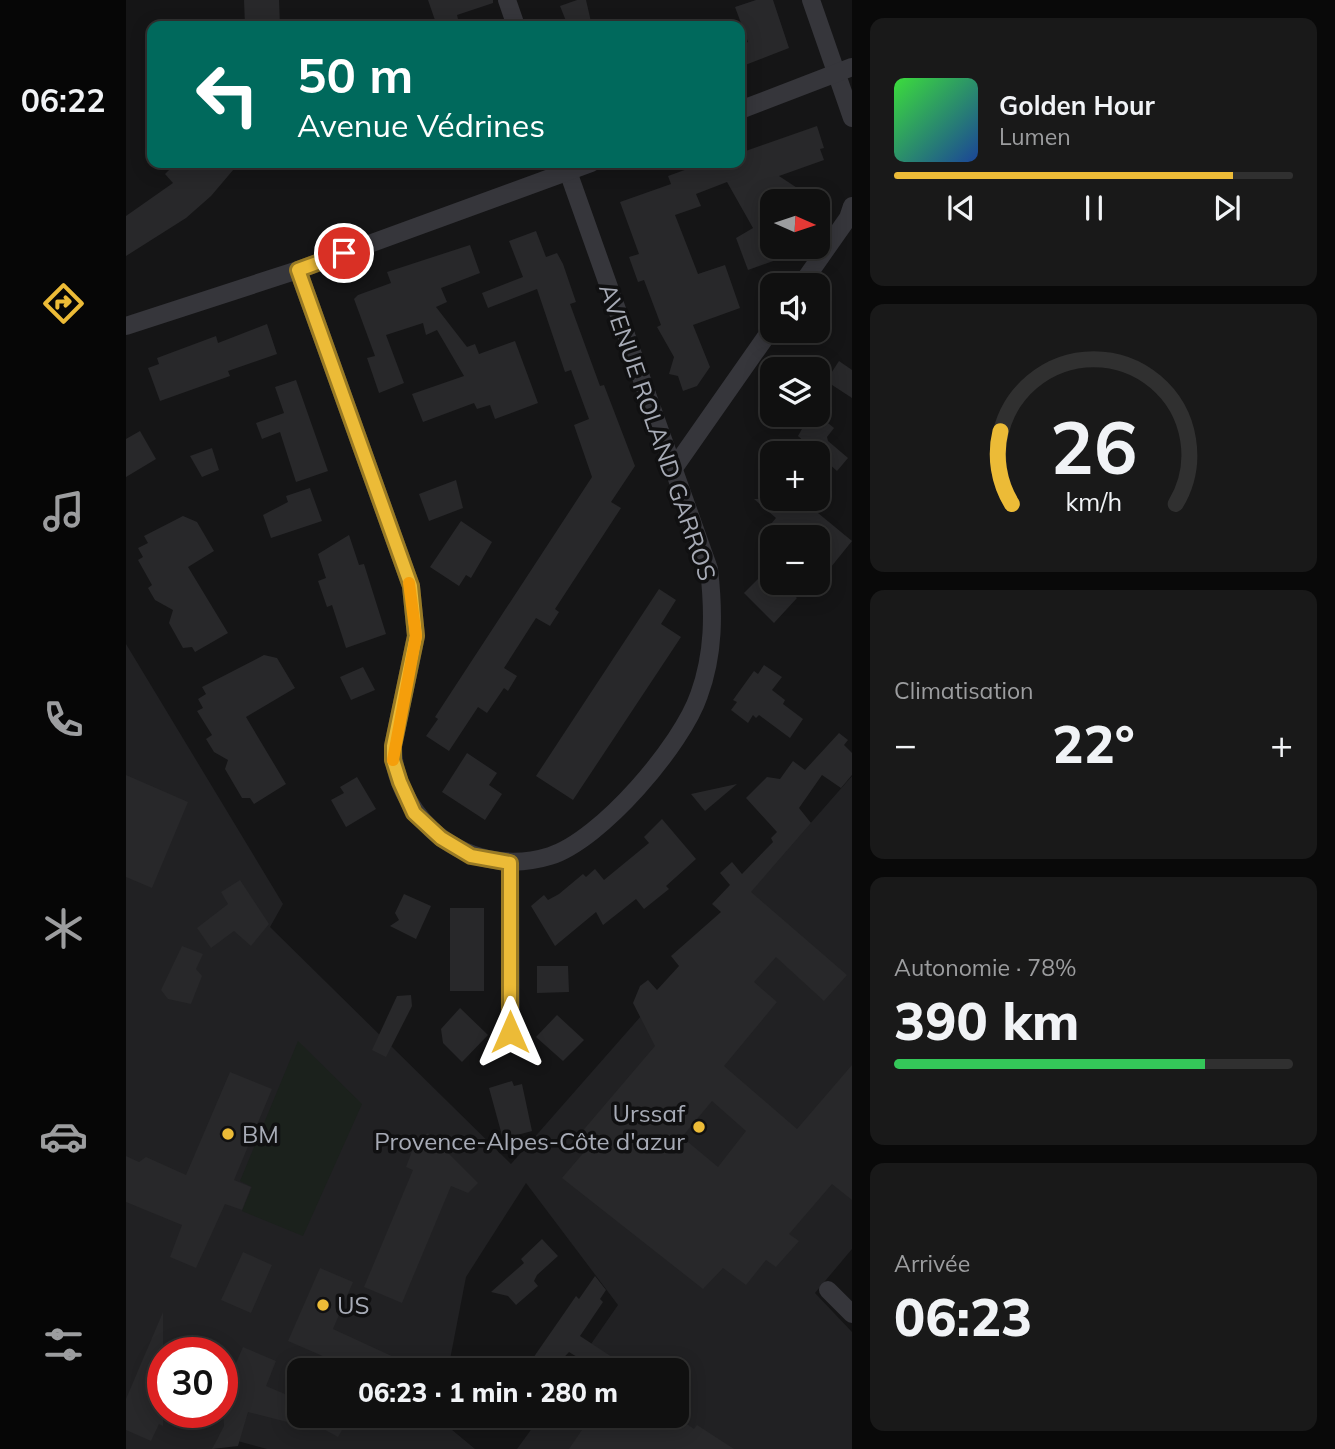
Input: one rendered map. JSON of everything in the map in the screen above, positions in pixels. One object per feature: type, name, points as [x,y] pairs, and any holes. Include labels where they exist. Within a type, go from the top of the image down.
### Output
[{"type":"street","points":[[507,0],[514,21]]},
{"type":"street","points":[[811,0],[845,70],[852,118]]},
{"type":"street","points":[[745,108],[845,70]]},
{"type":"street","points":[[126,326],[298,270],[563,168]]},
{"type":"street","name":"AVENUE ROLAND GARROS","points":[[298,270],[411,586],[416,636],[393,746],[393,760],[400,782],[414,813],[441,838],[471,856],[510,863],[551,856],[579,841],[642,785],[671,749],[699,697],[710,657],[713,610],[709,569],[566,168]]},
{"type":"street","points":[[809,273],[848,218],[852,205]]},
{"type":"street","points":[[674,468],[762,343]]},
{"type":"street","points":[[510,863],[510,1032]]},
{"type":"street","points":[[828,1290],[852,1314]]},
{"type":"shaded area","points":[[126,644],[283,904],[270,927],[511,1164],[852,776],[852,1249],[815,1293],[852,1332],[852,1449],[517,1449],[532,1428],[689,1428],[689,1358],[581,1358],[618,1305],[526,1183],[466,1277],[450,1358],[287,1358],[287,1428],[450,1428],[475,1449],[267,1449],[219,1436],[213,1449],[126,1449]]},
{"type":"shaded area","points":[[298,1041],[362,1104],[303,1236],[242,1211],[252,1187],[240,1181]]},
{"type":"building","points":[[244,0],[279,0],[280,21],[245,21]]},
{"type":"building","points":[[428,0],[493,0],[493,3],[457,15],[458,19],[435,21]]},
{"type":"building","points":[[586,0],[591,21],[566,21],[560,6]]},
{"type":"building","points":[[756,0],[773,0],[789,48],[745,65],[745,43],[748,42],[745,21],[740,21],[735,7]]},
{"type":"building","points":[[817,126],[824,148],[820,149],[824,160],[779,176],[799,189],[760,189],[760,259],[779,259],[748,270],[736,238],[753,228],[727,182],[696,194],[701,206],[675,215],[698,274],[725,265],[740,308],[693,325],[710,367],[697,386],[683,391],[678,376],[669,374],[674,357],[657,327],[661,325],[644,280],[638,282],[629,257],[639,254],[620,202],[671,184],[668,176],[690,168],[745,168],[745,151]]},
{"type":"building","points":[[171,168],[235,168],[211,196],[186,218],[126,256],[126,216],[173,183],[165,174]]},
{"type":"building","points":[[536,231],[546,257],[557,253],[563,264],[576,302],[570,304],[600,386],[604,385],[635,466],[611,502],[621,508],[555,609],[559,612],[550,626],[536,618],[504,668],[517,676],[508,691],[504,688],[487,713],[478,707],[449,751],[426,736],[438,719],[435,717],[592,477],[574,425],[589,419],[571,370],[565,372],[537,289],[488,308],[482,293],[523,277],[509,241]]},
{"type":"building","points":[[470,245],[480,273],[441,288],[447,302],[436,307],[467,347],[475,344],[479,354],[515,341],[538,403],[495,419],[490,405],[477,409],[474,403],[423,422],[412,394],[464,376],[437,330],[426,335],[423,323],[386,335],[404,383],[379,393],[367,358],[375,356],[354,299],[391,283],[387,272]]},
{"type":"building","points":[[267,324],[277,354],[228,371],[230,376],[160,401],[148,368],[159,364],[157,358],[216,336],[218,343]]},
{"type":"building","points":[[839,361],[852,370],[852,398],[830,384],[830,375]]},
{"type":"building","points":[[296,380],[328,471],[296,482],[280,432],[262,439],[256,423],[284,413],[275,387]]},
{"type":"building","points":[[830,425],[834,428],[827,437],[828,441],[804,441],[798,436],[803,427],[830,427]]},
{"type":"building","points":[[140,431],[156,459],[126,477],[126,439]]},
{"type":"building","points":[[830,443],[848,458],[837,471],[830,465]]},
{"type":"building","points":[[212,448],[219,470],[202,477],[190,456]]},
{"type":"building","points":[[456,480],[463,508],[429,521],[419,494]]},
{"type":"building","points":[[310,488],[322,521],[271,538],[263,515],[288,502],[286,496]]},
{"type":"building","points":[[768,511],[816,511],[852,541],[831,567],[830,525],[770,525],[776,518]]},
{"type":"building","points":[[183,516],[197,522],[214,551],[188,567],[228,633],[195,652],[192,647],[183,648],[169,623],[173,610],[155,600],[148,588],[152,585],[138,560],[143,557],[138,548],[148,543],[144,536]]},
{"type":"building","points":[[461,521],[492,542],[471,578],[466,575],[459,586],[430,567]]},
{"type":"building","points":[[349,535],[359,565],[364,564],[386,634],[346,648],[332,605],[327,607],[318,581],[326,578],[318,554]]},
{"type":"building","points":[[760,577],[760,595],[793,595],[797,598],[774,623],[744,593]]},
{"type":"building","points":[[659,589],[676,600],[661,624],[681,637],[573,800],[536,776]]},
{"type":"building","points":[[264,655],[277,658],[295,688],[246,717],[286,784],[254,804],[250,798],[242,798],[225,769],[228,760],[214,752],[206,739],[212,735],[197,711],[203,708],[198,699],[206,694],[202,687]]},
{"type":"building","points":[[764,665],[782,677],[772,690],[785,700],[783,704],[803,719],[790,738],[759,715],[756,718],[753,715],[748,723],[731,710],[737,702],[733,700],[754,671],[758,674]]},
{"type":"building","points":[[363,667],[375,690],[351,700],[340,677]]},
{"type":"building","points":[[839,733],[848,740],[844,745],[852,753],[852,775],[841,788],[822,775],[799,808],[811,823],[751,892],[847,975],[824,1001],[776,957],[754,982],[777,1002],[724,1066],[797,1129],[852,1065],[852,1200],[832,1184],[789,1234],[799,1241],[776,1267],[766,1260],[746,1285],[723,1268],[703,1289],[562,1178],[591,1144],[580,1134],[655,1046],[633,1003],[640,986],[648,980],[657,990],[679,966],[671,956],[721,912],[712,904],[730,885],[720,873],[732,862],[742,874],[773,842],[771,838],[777,832],[746,798],[767,777],[780,779],[793,761],[805,770]],"holes":[[[712,1101],[746,1131],[718,1167],[682,1137]]]},
{"type":"building","points":[[467,753],[497,773],[489,785],[502,794],[485,820],[442,792]]},
{"type":"building","points":[[126,775],[188,802],[152,888],[126,877]]},
{"type":"building","points":[[357,777],[376,809],[346,827],[331,800],[344,793],[340,787]]},
{"type":"building","points":[[737,784],[705,811],[691,794]]},
{"type":"building","points":[[662,819],[696,859],[666,886],[669,889],[644,909],[636,899],[603,925],[596,912],[555,946],[531,906],[544,895],[548,900],[559,894],[583,874],[586,877],[595,869],[604,880],[649,843],[644,837]]},
{"type":"building","points":[[240,880],[269,924],[251,946],[234,931],[211,948],[197,928],[228,904],[221,892]]},
{"type":"building","points":[[404,894],[431,906],[416,939],[390,926],[399,920],[395,913]]},
{"type":"building","points":[[450,908],[484,908],[484,991],[450,991]]},
{"type":"building","points":[[182,946],[203,954],[196,969],[202,976],[191,1004],[168,999],[161,990]]},
{"type":"building","points":[[537,966],[568,966],[569,992],[537,993]]},
{"type":"building","points":[[411,995],[412,1006],[386,1057],[372,1050],[397,996]]},
{"type":"building","points":[[460,1008],[488,1035],[462,1062],[443,1043],[441,1029]]},
{"type":"building","points":[[557,1015],[584,1040],[563,1061],[536,1037]]},
{"type":"building","points":[[230,1072],[272,1089],[234,1180],[251,1187],[242,1210],[225,1204],[196,1268],[170,1257],[182,1225],[126,1202],[126,1156],[139,1162],[146,1157],[186,1175]]},
{"type":"building","points":[[512,1081],[514,1086],[522,1084],[532,1131],[503,1139],[489,1088]]},
{"type":"building","points":[[428,1133],[478,1183],[468,1193],[451,1186],[402,1303],[364,1287],[413,1170],[406,1167],[414,1146]]},
{"type":"building","points":[[542,1239],[558,1256],[537,1275],[534,1281],[538,1286],[516,1305],[508,1296],[491,1292],[524,1263],[521,1259]]},
{"type":"building","points":[[243,1252],[272,1265],[251,1313],[221,1300]]},
{"type":"building","name":"US","points":[[320,1268],[353,1282],[333,1329],[396,1358],[327,1358],[288,1341]]},
{"type":"building","points":[[595,1276],[606,1290],[600,1299],[603,1302],[580,1336],[613,1358],[579,1358],[569,1352],[563,1358],[533,1358],[576,1296],[579,1299]]},
{"type":"building","points":[[163,1312],[163,1337],[152,1337]]},
{"type":"building","points":[[243,1347],[276,1361],[266,1386],[287,1395],[287,1422],[248,1412],[238,1446],[212,1449],[223,1428],[238,1428],[238,1358]]},
{"type":"building","points":[[147,1350],[147,1428],[157,1428],[151,1441],[126,1430],[126,1399]]},
{"type":"building","points":[[697,1425],[734,1449],[569,1449],[582,1430],[579,1428],[689,1428],[689,1426],[694,1429]]},
{"type":"building","points":[[322,1428],[343,1428],[338,1437]]},
{"type":"slow traffic","points":[[393,760],[393,746],[416,636],[409,583]]},
{"type":"place","name":"Urssaf Provence-Alpes-Côte d'azur","points":[[699,1127]]},
{"type":"place","name":"BM","points":[[228,1134]]},
{"type":"place","name":"US","points":[[323,1305]]},
{"type":"route","points":[[344,253],[298,270],[411,586],[416,636],[393,746],[393,760],[414,813],[441,838],[471,856],[510,863],[510,1032]]}]
